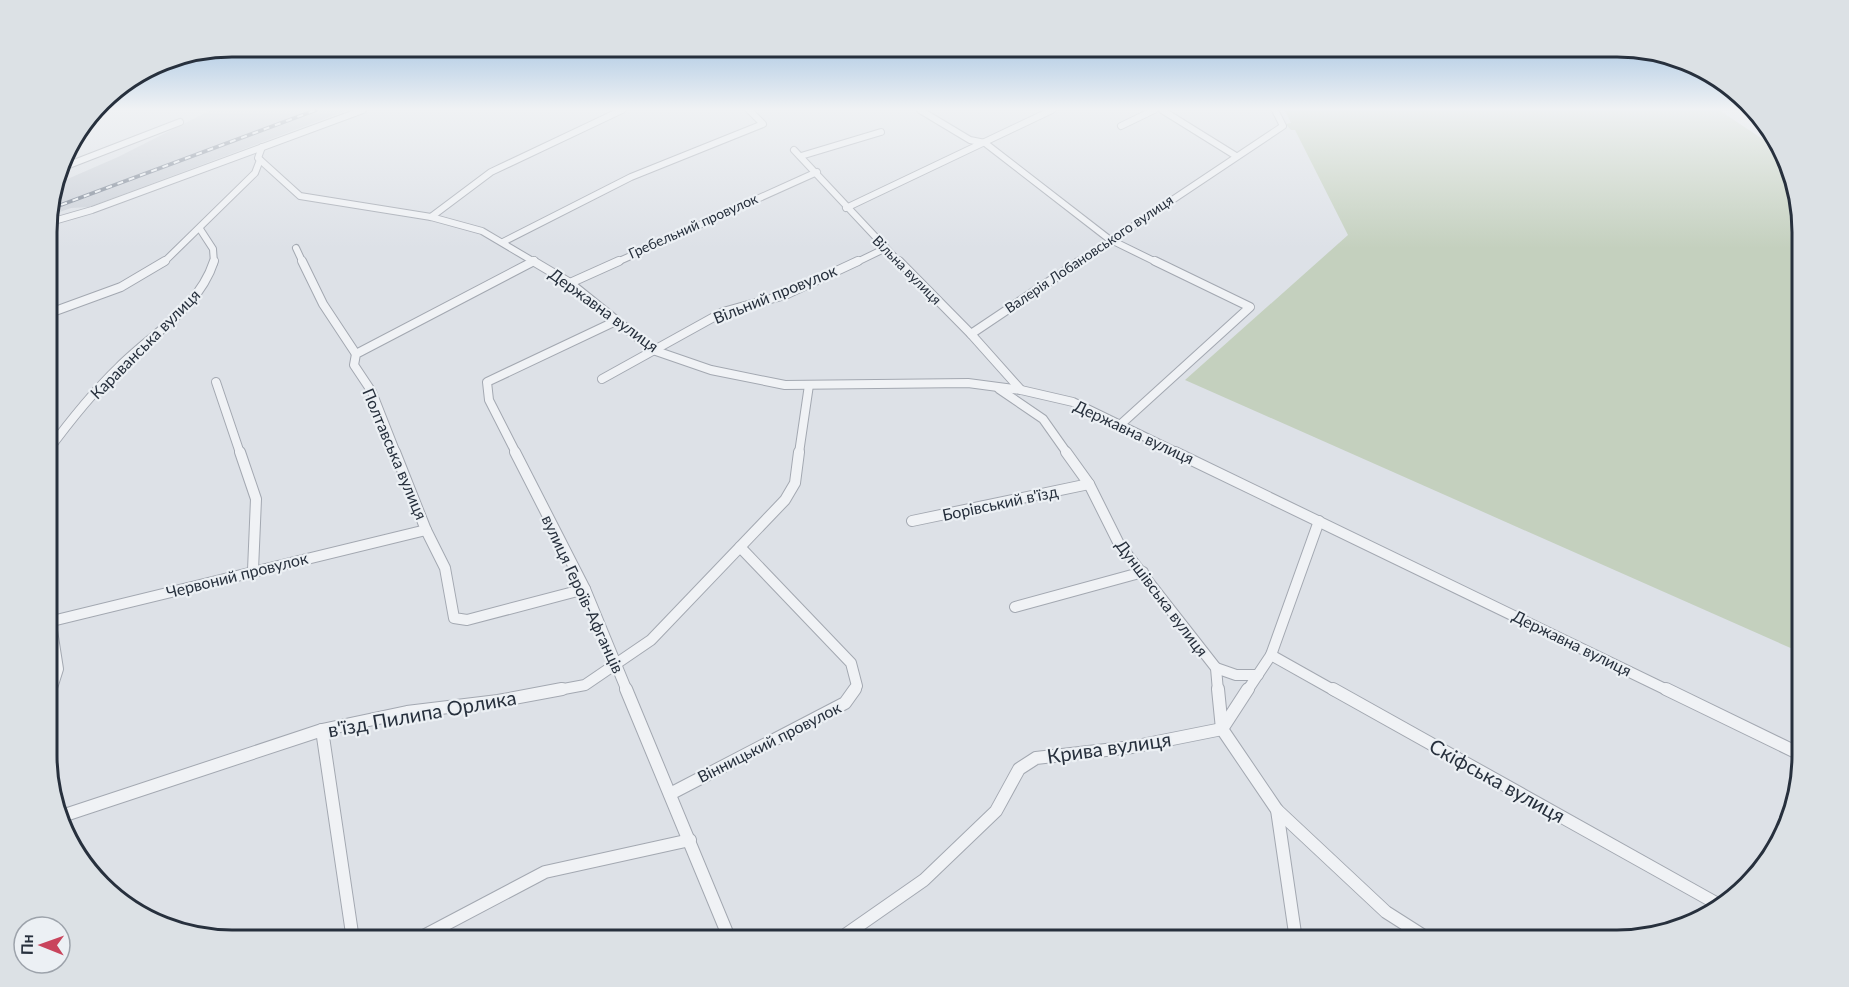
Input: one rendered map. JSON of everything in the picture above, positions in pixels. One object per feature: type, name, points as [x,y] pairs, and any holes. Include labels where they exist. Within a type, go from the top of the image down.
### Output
[{"type":"street","points":[[71,164],[92,156]]},
{"type":"street","points":[[57,219],[236,156]]},
{"type":"street","points":[[57,310],[104,294],[137,279],[163,263],[255,173],[261,156]]},
{"type":"street","points":[[431,217],[491,172],[525,156]]},
{"type":"street","points":[[503,242],[607,188],[675,156]]},
{"type":"street","name":"Вільна вулиця","points":[[801,156],[846,208],[971,334],[1020,390]]},
{"type":"street","points":[[846,208],[958,156]]},
{"type":"street","points":[[1003,156],[1109,239],[1250,307],[1120,425]]},
{"type":"street","name":"Валерія Лобановського вулиця","points":[[971,334],[1109,239],[1236,156]]},
{"type":"street","name":"Державна вулиця","points":[[260,160],[300,196],[431,217],[482,231],[570,283],[653,350],[711,370],[785,385],[968,383],[1020,390],[1072,402],[1792,750]]},
{"type":"street","name":"Гребельний провулок","points":[[570,283],[817,172]]},
{"type":"street","name":"Караванська вулиця","points":[[57,440],[118,368],[189,302],[205,283],[214,261],[214,251],[200,229]]},
{"type":"street","name":"Полтавська вулиця","points":[[296,248],[323,304],[356,354],[354,364],[372,392],[426,530],[445,568],[454,618],[467,620],[555,599],[585,589]]},
{"type":"street","name":"Вільний провулок","points":[[602,379],[723,312],[780,295],[886,248]]},
{"type":"street","points":[[356,354],[534,261]]},
{"type":"street","name":"вулиця Героїв-Афганців","points":[[616,321],[487,382],[489,400],[585,589],[726,930]]},
{"type":"street","points":[[216,382],[256,499],[253,570]]},
{"type":"street","name":"в'їзд Пилипа Орлика","points":[[67,814],[322,730],[407,712],[498,701],[585,685],[651,640],[785,500],[795,483],[809,385]]},
{"type":"street","name":"Дуншівська вулиця","points":[[998,388],[1043,419],[1089,484],[1119,544],[1216,668],[1222,729],[1277,810],[1295,930]]},
{"type":"street","name":"Борівський в'їзд","points":[[912,521],[1089,484]]},
{"type":"street","points":[[1222,729],[1271,655],[1319,521]]},
{"type":"street","name":"Червоний провулок","points":[[57,619],[426,530]]},
{"type":"street","name":"Вінницький провулок","points":[[670,794],[844,703],[856,686],[851,663],[740,547]]},
{"type":"street","points":[[1015,607],[1143,572]]},
{"type":"street","name":"Скіфська вулиця","points":[[1271,655],[1713,902]]},
{"type":"street","points":[[1216,668],[1232,675],[1258,675]]},
{"type":"street","name":"Крива вулиця","points":[[852,930],[924,880],[996,811],[1019,768],[1036,758],[1132,747],[1222,729]]},
{"type":"street","points":[[322,730],[352,930]]},
{"type":"street","points":[[1277,810],[1386,912],[1414,930]]},
{"type":"street","points":[[436,930],[545,872],[690,840]]},
{"type":"shaded area","points":[[225,156],[89,207],[71,208],[58,213],[65,180],[118,157]]},
{"type":"green space","points":[[1308,156],[1775,156],[1786,186],[1791,209],[1792,232],[1792,649],[1185,380],[1348,235]]},
{"type":"railway","points":[[59,206],[192,156]]}]
